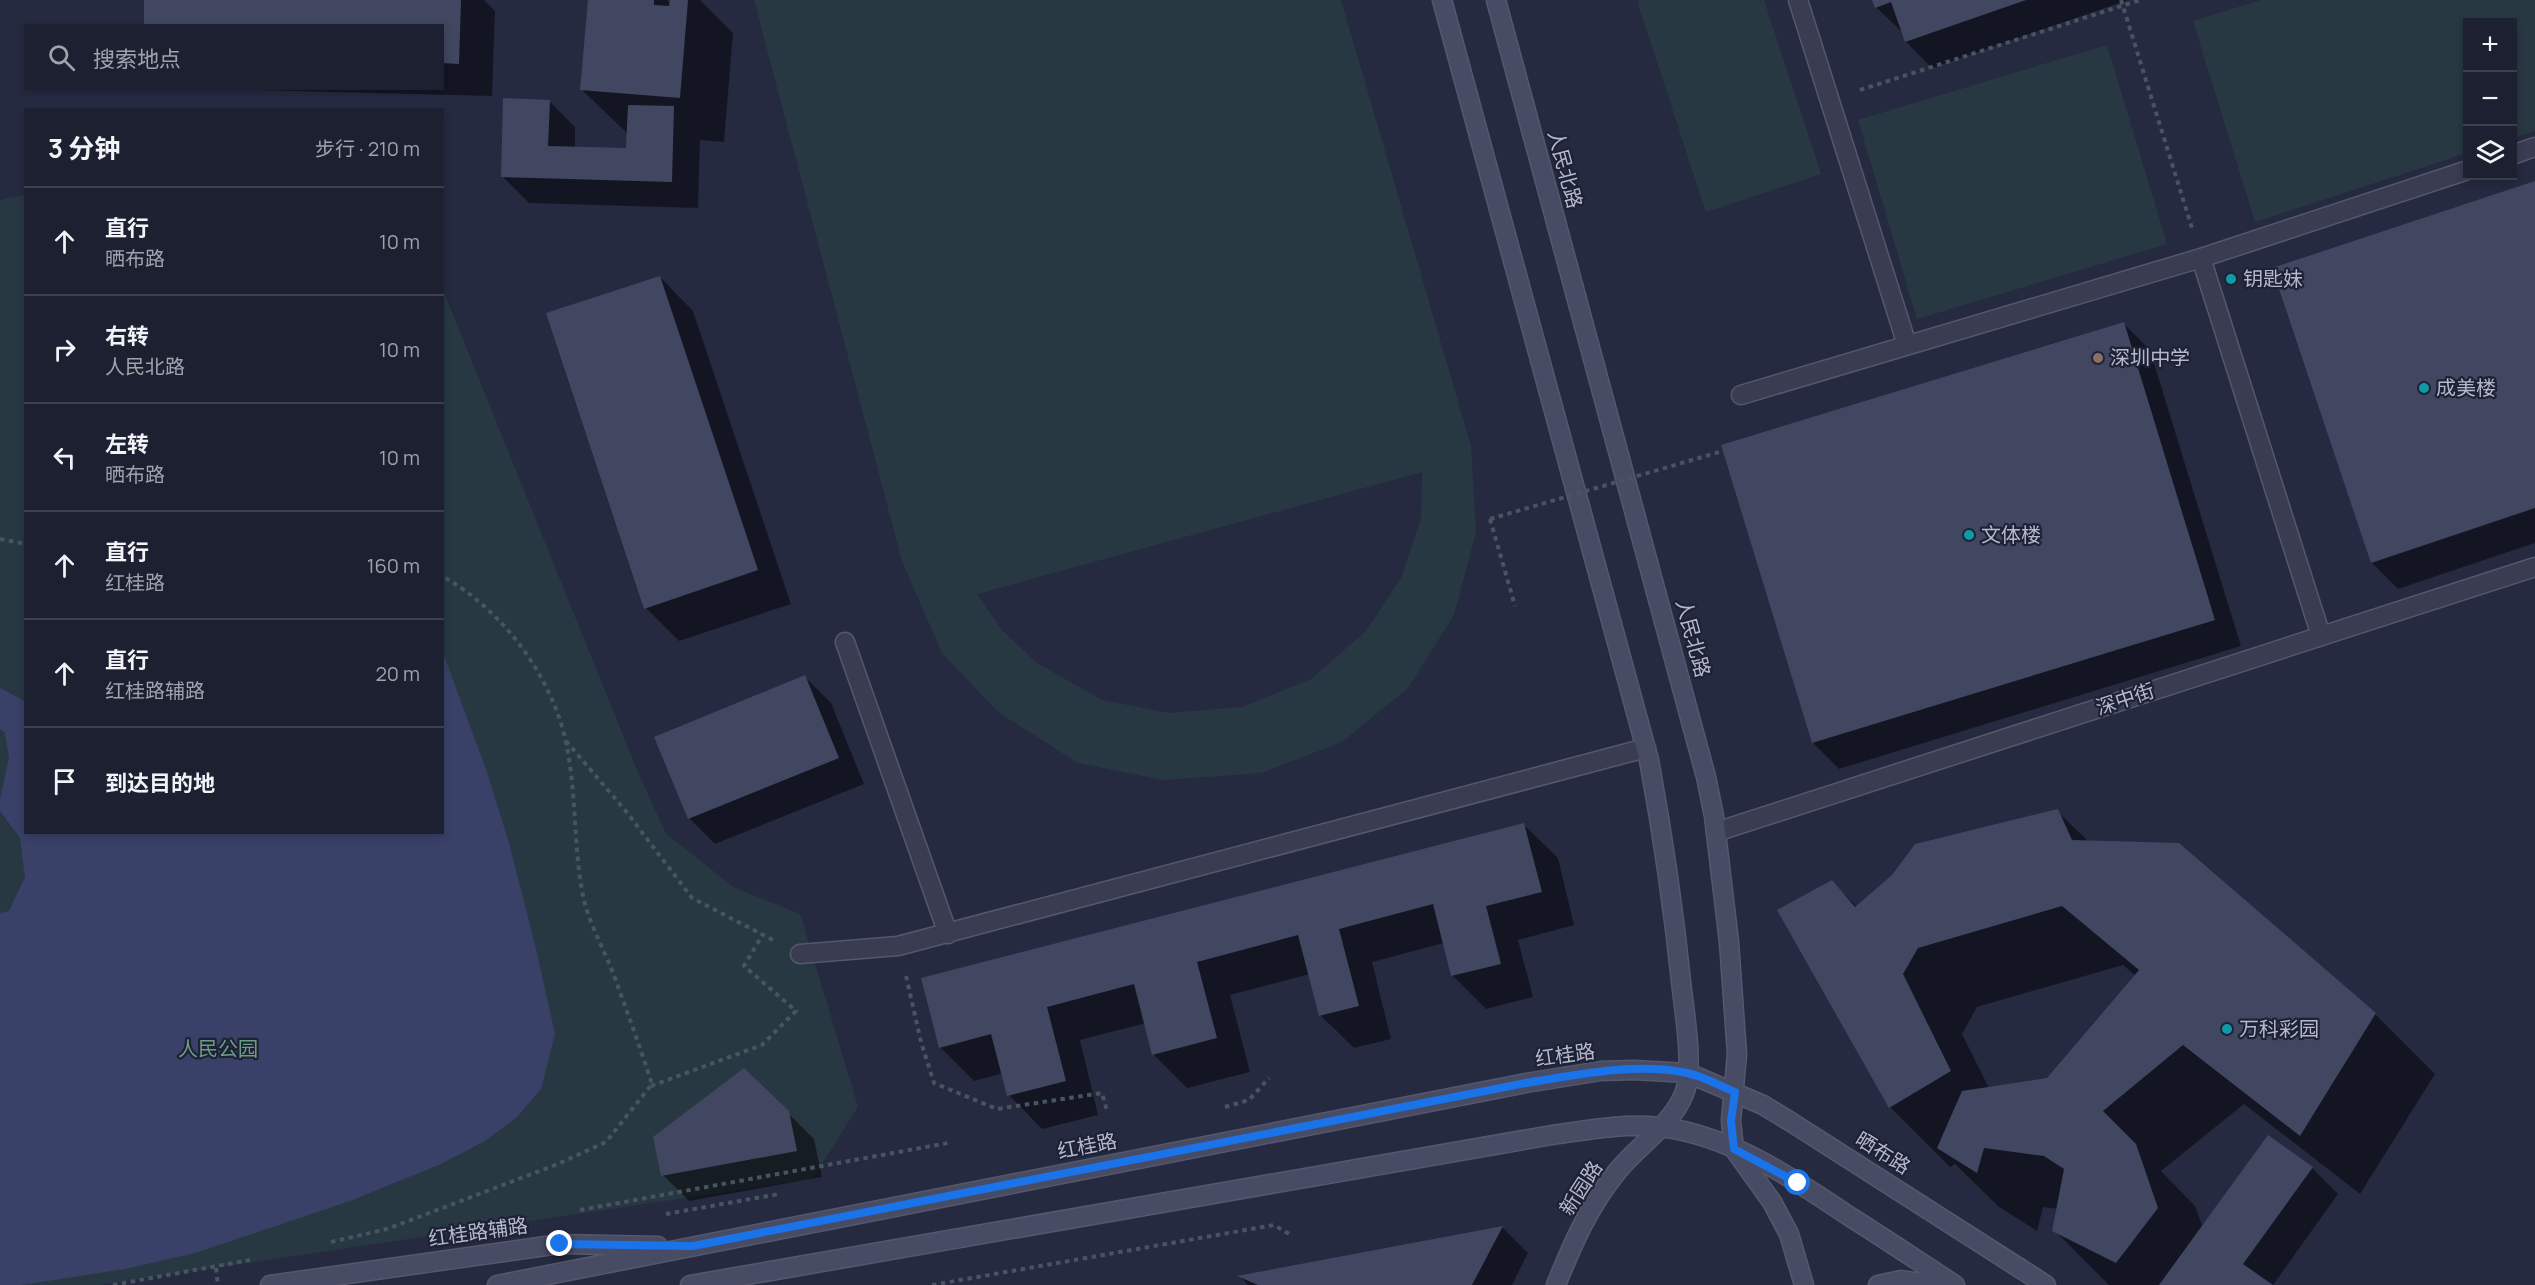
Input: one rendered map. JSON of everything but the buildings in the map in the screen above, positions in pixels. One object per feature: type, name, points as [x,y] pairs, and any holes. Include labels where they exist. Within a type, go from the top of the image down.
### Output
[{"type":"main road","points":[[1442,0],[1646,748],[1660,816],[1678,943],[1688,1073],[1685,1093],[1676,1110],[1661,1127]]},
{"type":"main road","name":"人民北路","points":[[1496,0],[1696,735],[1716,832],[1729,942],[1737,1054],[1731,1121],[1734,1149]]},
{"type":"main road","name":"红桂路","points":[[496,1285],[1526,1083],[1600,1071],[1688,1073]]},
{"type":"main road","name":"晒布路","points":[[1688,1073],[1735,1092],[1791,1122],[2046,1285]]},
{"type":"main road","points":[[697,1284],[1561,1134],[1629,1126],[1661,1127],[1711,1140],[1734,1149],[1798,1183],[1956,1285]]},
{"type":"main road","name":"新园路","points":[[1556,1285],[1573,1243],[1599,1197],[1616,1172],[1661,1127]]},
{"type":"main road","points":[[1734,1149],[1772,1202],[1790,1234],[1804,1285]]},
{"type":"main road","name":"红桂路辅路","points":[[270,1285],[560,1244],[693,1246]]},
{"type":"main road","points":[[1878,1285],[1902,1280],[1933,1285]]},
{"type":"street","points":[[1798,0],[1907,345]]},
{"type":"street","points":[[2517,153],[2535,147]]},
{"type":"street","points":[[1741,394],[2201,258],[2463,172]]},
{"type":"street","points":[[2201,258],[2321,636]]},
{"type":"street","name":"深中街","points":[[1716,832],[2535,567]]},
{"type":"street","points":[[845,642],[948,934]]},
{"type":"street","points":[[800,954],[898,946],[948,934],[1646,748]]},
{"type":"path","points":[[2121,0],[2201,258]]},
{"type":"path","points":[[1830,99],[2140,0]]},
{"type":"path","points":[[1515,606],[1490,519],[1723,451]]},
{"type":"path","points":[[0,539],[24,544]]},
{"type":"path","points":[[330,1242],[387,1229],[558,1164],[606,1142],[652,1084],[583,898],[565,739],[552,699],[532,663],[489,609],[467,590],[444,577]]},
{"type":"path","points":[[565,739],[625,810],[692,898],[800,954]]},
{"type":"path","points":[[650,1086],[762,1045],[796,1011],[744,966],[763,934]]},
{"type":"path","points":[[898,946],[921,1042],[934,1083],[997,1109],[1102,1093],[1107,1111]]},
{"type":"path","points":[[572,1212],[948,1143]]},
{"type":"path","points":[[932,1285],[1275,1225],[1293,1236]]},
{"type":"path","points":[[387,1229],[398,1232]]},
{"type":"path","points":[[113,1285],[216,1268],[261,1257]]},
{"type":"path","points":[[216,1268],[218,1285]]},
{"type":"green space","points":[[754,0],[1341,0],[1471,446],[1476,532],[1454,615],[1408,688],[1342,742],[1261,773],[1163,780],[1078,763],[998,712],[942,653],[902,561]],"holes":[[[1422,472],[1421,519],[1401,578],[1366,631],[1311,679],[1242,707],[1169,713],[1102,700],[1037,663],[1002,630],[977,594]]]},
{"type":"green space","points":[[1764,0],[1821,174],[1706,212],[1637,1]]},
{"type":"green space","points":[[2261,0],[2535,0],[2535,131],[2517,137],[2517,18],[2463,18],[2463,154],[2255,222],[2193,21]]},
{"type":"green space","points":[[2107,45],[2167,244],[1917,319],[1858,120]]},
{"type":"green space","name":"人民公园","points":[[24,195],[24,834],[444,834],[444,292],[637,770],[666,834],[735,888],[800,914],[858,1107],[812,1179],[99,1285],[0,1285],[0,200]]},
{"type":"water","points":[[444,656],[486,769],[509,843],[536,949],[555,1034],[541,1089],[517,1117],[485,1141],[441,1164],[350,1201],[195,1253],[125,1269],[21,1285],[0,1285],[0,913],[9,911],[25,877],[20,838],[0,811],[0,799],[9,758],[5,733],[0,729],[0,688],[24,700],[24,834],[444,834]]},
{"type":"place","name":"钥匙妹","points":[[2231,279]]},
{"type":"place","name":"深圳中学","points":[[2098,358]]},
{"type":"place","name":"成美楼","points":[[2424,388]]},
{"type":"place","name":"文体楼","points":[[1969,535]]},
{"type":"place","name":"万科彩园","points":[[2227,1029]]},
{"type":"route","points":[[560,1244],[693,1246],[1526,1083],[1600,1071],[1688,1073],[1735,1092],[1731,1121],[1734,1149],[1798,1183]]}]
